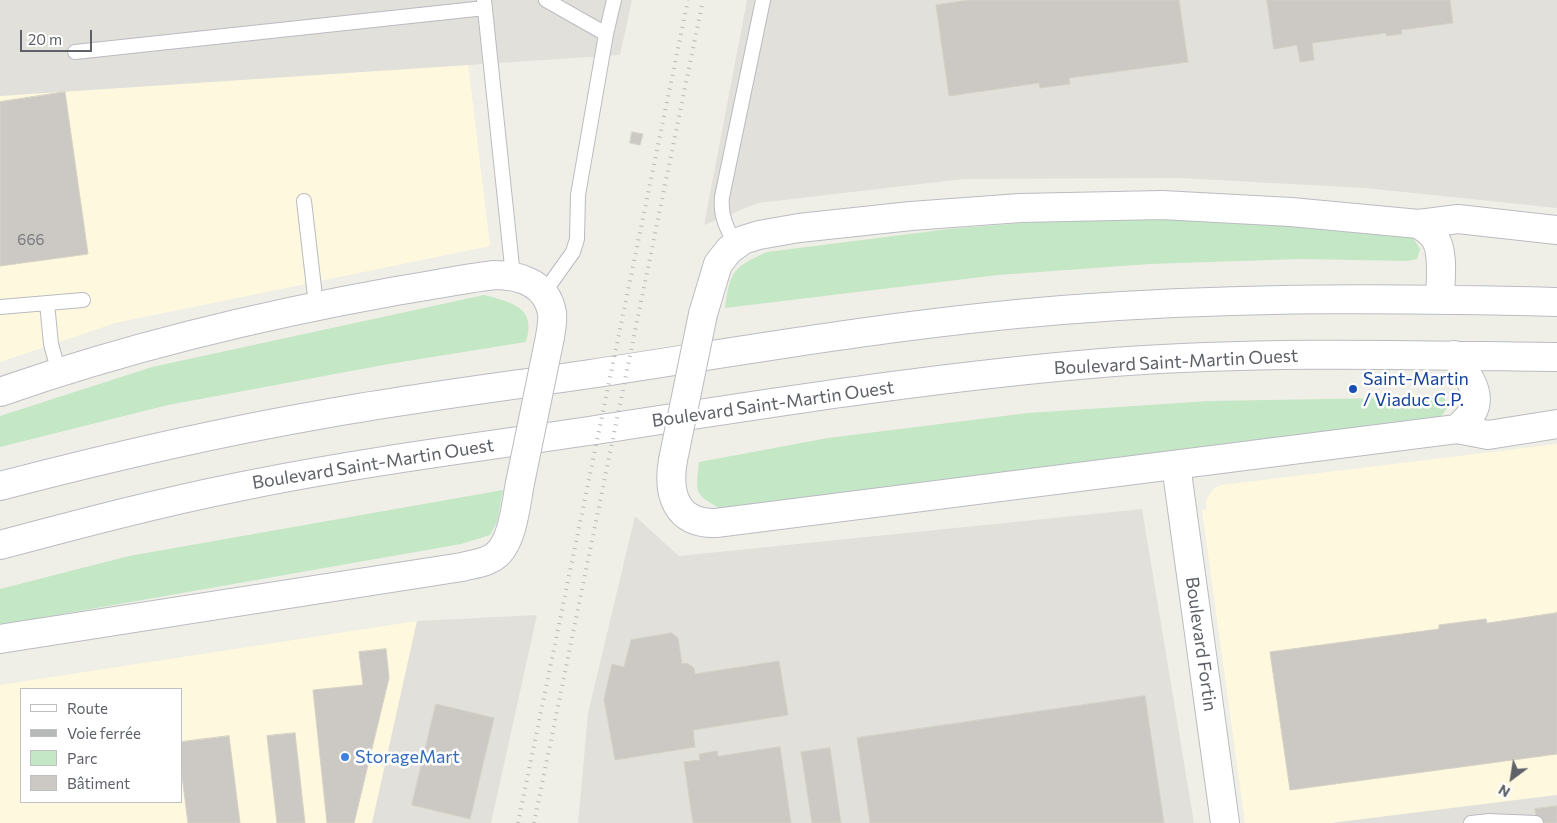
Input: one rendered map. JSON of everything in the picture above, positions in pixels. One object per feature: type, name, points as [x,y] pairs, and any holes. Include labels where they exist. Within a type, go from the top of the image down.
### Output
[{"type":"main road","points":[[1557,230],[1458,219],[1419,224],[1291,212],[1162,205],[1046,207],[944,212],[817,226],[760,235],[743,240],[729,250],[718,264],[703,314],[673,460],[671,485],[677,506],[694,520],[709,523],[1457,430],[1488,435],[1557,424]]},
{"type":"main road","points":[[1419,224],[1433,234],[1438,243],[1440,300]]},
{"type":"main road","points":[[0,392],[162,342],[316,305],[482,276],[513,276],[529,282],[543,294],[552,313],[550,337],[508,541],[500,552],[489,560],[462,567],[0,639]]},
{"type":"main road","points":[[0,486],[154,448],[333,412],[883,330],[991,317],[1146,304],[1308,299],[1557,302]]},
{"type":"main road","name":"Boulevard Saint-Martin Ouest","points":[[0,545],[199,495],[322,471],[450,450],[919,382],[1074,366],[1156,360],[1292,356],[1557,357]]},
{"type":"main road","points":[[1454,356],[1470,378],[1475,393],[1472,412],[1457,430]]},
{"type":"main road","name":"Boulevard Fortin","points":[[1176,465],[1225,823]]},
{"type":"lane","points":[[546,0],[606,34]]},
{"type":"lane","points":[[543,294],[572,252],[577,239],[578,195],[606,34],[614,0]]},
{"type":"lane","points":[[736,245],[723,220],[721,213],[722,197],[763,0]]},
{"type":"lane","points":[[75,52],[484,4],[513,276]]},
{"type":"lane","points":[[304,201],[316,305]]},
{"type":"lane","points":[[0,308],[83,300]]},
{"type":"lane","points":[[47,303],[51,344],[59,373]]},
{"type":"lane","points":[[1471,823],[1489,821],[1536,823]]},
{"type":"shaded area","points":[[0,0],[632,0],[620,55],[0,96]]},
{"type":"shaded area","points":[[747,0],[1557,0],[1557,208],[1365,188],[1179,178],[964,179],[758,203],[704,225]]},
{"type":"shaded area","points":[[468,64],[490,246],[115,323],[0,362],[0,96]]},
{"type":"shaded area","points":[[1557,444],[1557,795],[1331,823],[1245,823],[1202,510],[1207,509],[1206,501],[1214,488],[1222,485]]},
{"type":"shaded area","points":[[1142,509],[1194,823],[578,823],[588,713],[635,516],[679,556]]},
{"type":"shaded area","points":[[537,615],[491,823],[372,823],[417,621]]},
{"type":"shaded area","points":[[417,621],[372,823],[0,823],[0,685]]},
{"type":"shaded area","points":[[1557,795],[1557,823],[1331,823]]},
{"type":"green space","points":[[1057,220],[1197,220],[1406,234],[1414,239],[1420,249],[1417,259],[1408,261],[1302,259],[1150,264],[998,275],[725,308],[729,286],[735,272],[747,262],[767,252],[949,229]]},
{"type":"green space","points":[[484,295],[504,300],[519,308],[525,314],[528,321],[526,342],[389,364],[168,405],[0,447],[0,416],[152,367]]},
{"type":"green space","points":[[1443,397],[1447,402],[1447,408],[1438,421],[724,511],[702,497],[699,493],[697,482],[699,462],[828,438],[1028,413],[1209,401]]},
{"type":"green space","points":[[503,490],[497,522],[490,535],[461,544],[0,625],[0,589],[129,556]]},
{"type":"building","points":[[970,0],[1179,0],[1188,62],[1069,78],[1070,84],[1040,88],[1039,83],[949,96],[936,5]]},
{"type":"building","points":[[1267,0],[1450,0],[1453,23],[1401,30],[1402,34],[1386,36],[1386,33],[1312,43],[1314,60],[1300,62],[1297,45],[1274,49]]},
{"type":"building","points":[[65,92],[88,254],[0,266],[0,102]]},
{"type":"building","points":[[632,132],[643,134],[640,145],[630,143]]},
{"type":"building","points":[[1557,613],[1557,754],[1290,790],[1270,652],[1439,629],[1439,625],[1486,619],[1487,623]]},
{"type":"building","points":[[672,633],[678,638],[682,664],[687,663],[694,668],[695,674],[779,661],[788,715],[693,730],[695,747],[615,760],[604,699],[612,664],[624,667],[631,640]]},
{"type":"building","name":"StorageMart","points":[[386,649],[389,678],[354,823],[327,823],[313,690],[363,685],[359,652]]},
{"type":"building","points":[[1145,696],[1164,823],[870,823],[857,738]]},
{"type":"building","points":[[436,704],[494,718],[470,819],[412,805]]},
{"type":"building","points":[[295,733],[305,823],[277,823],[267,736]]},
{"type":"building","points":[[229,736],[240,823],[188,823],[182,776],[182,742]]},
{"type":"building","points":[[780,747],[791,823],[693,823],[684,762],[700,760],[699,754],[717,751],[718,756]]},
{"type":"building","points":[[830,748],[841,823],[812,823],[801,752]]},
{"type":"building","points":[[1557,806],[1557,823],[1536,823],[1535,809]]},
{"type":"railway","points":[[518,823],[688,0]]},
{"type":"railway","points":[[534,823],[703,0]]},
{"type":"place","name":"Saint-Martin / Viaduc C.P.","points":[[1353,389]]},
{"type":"place","name":"StorageMart","points":[[345,757]]}]
